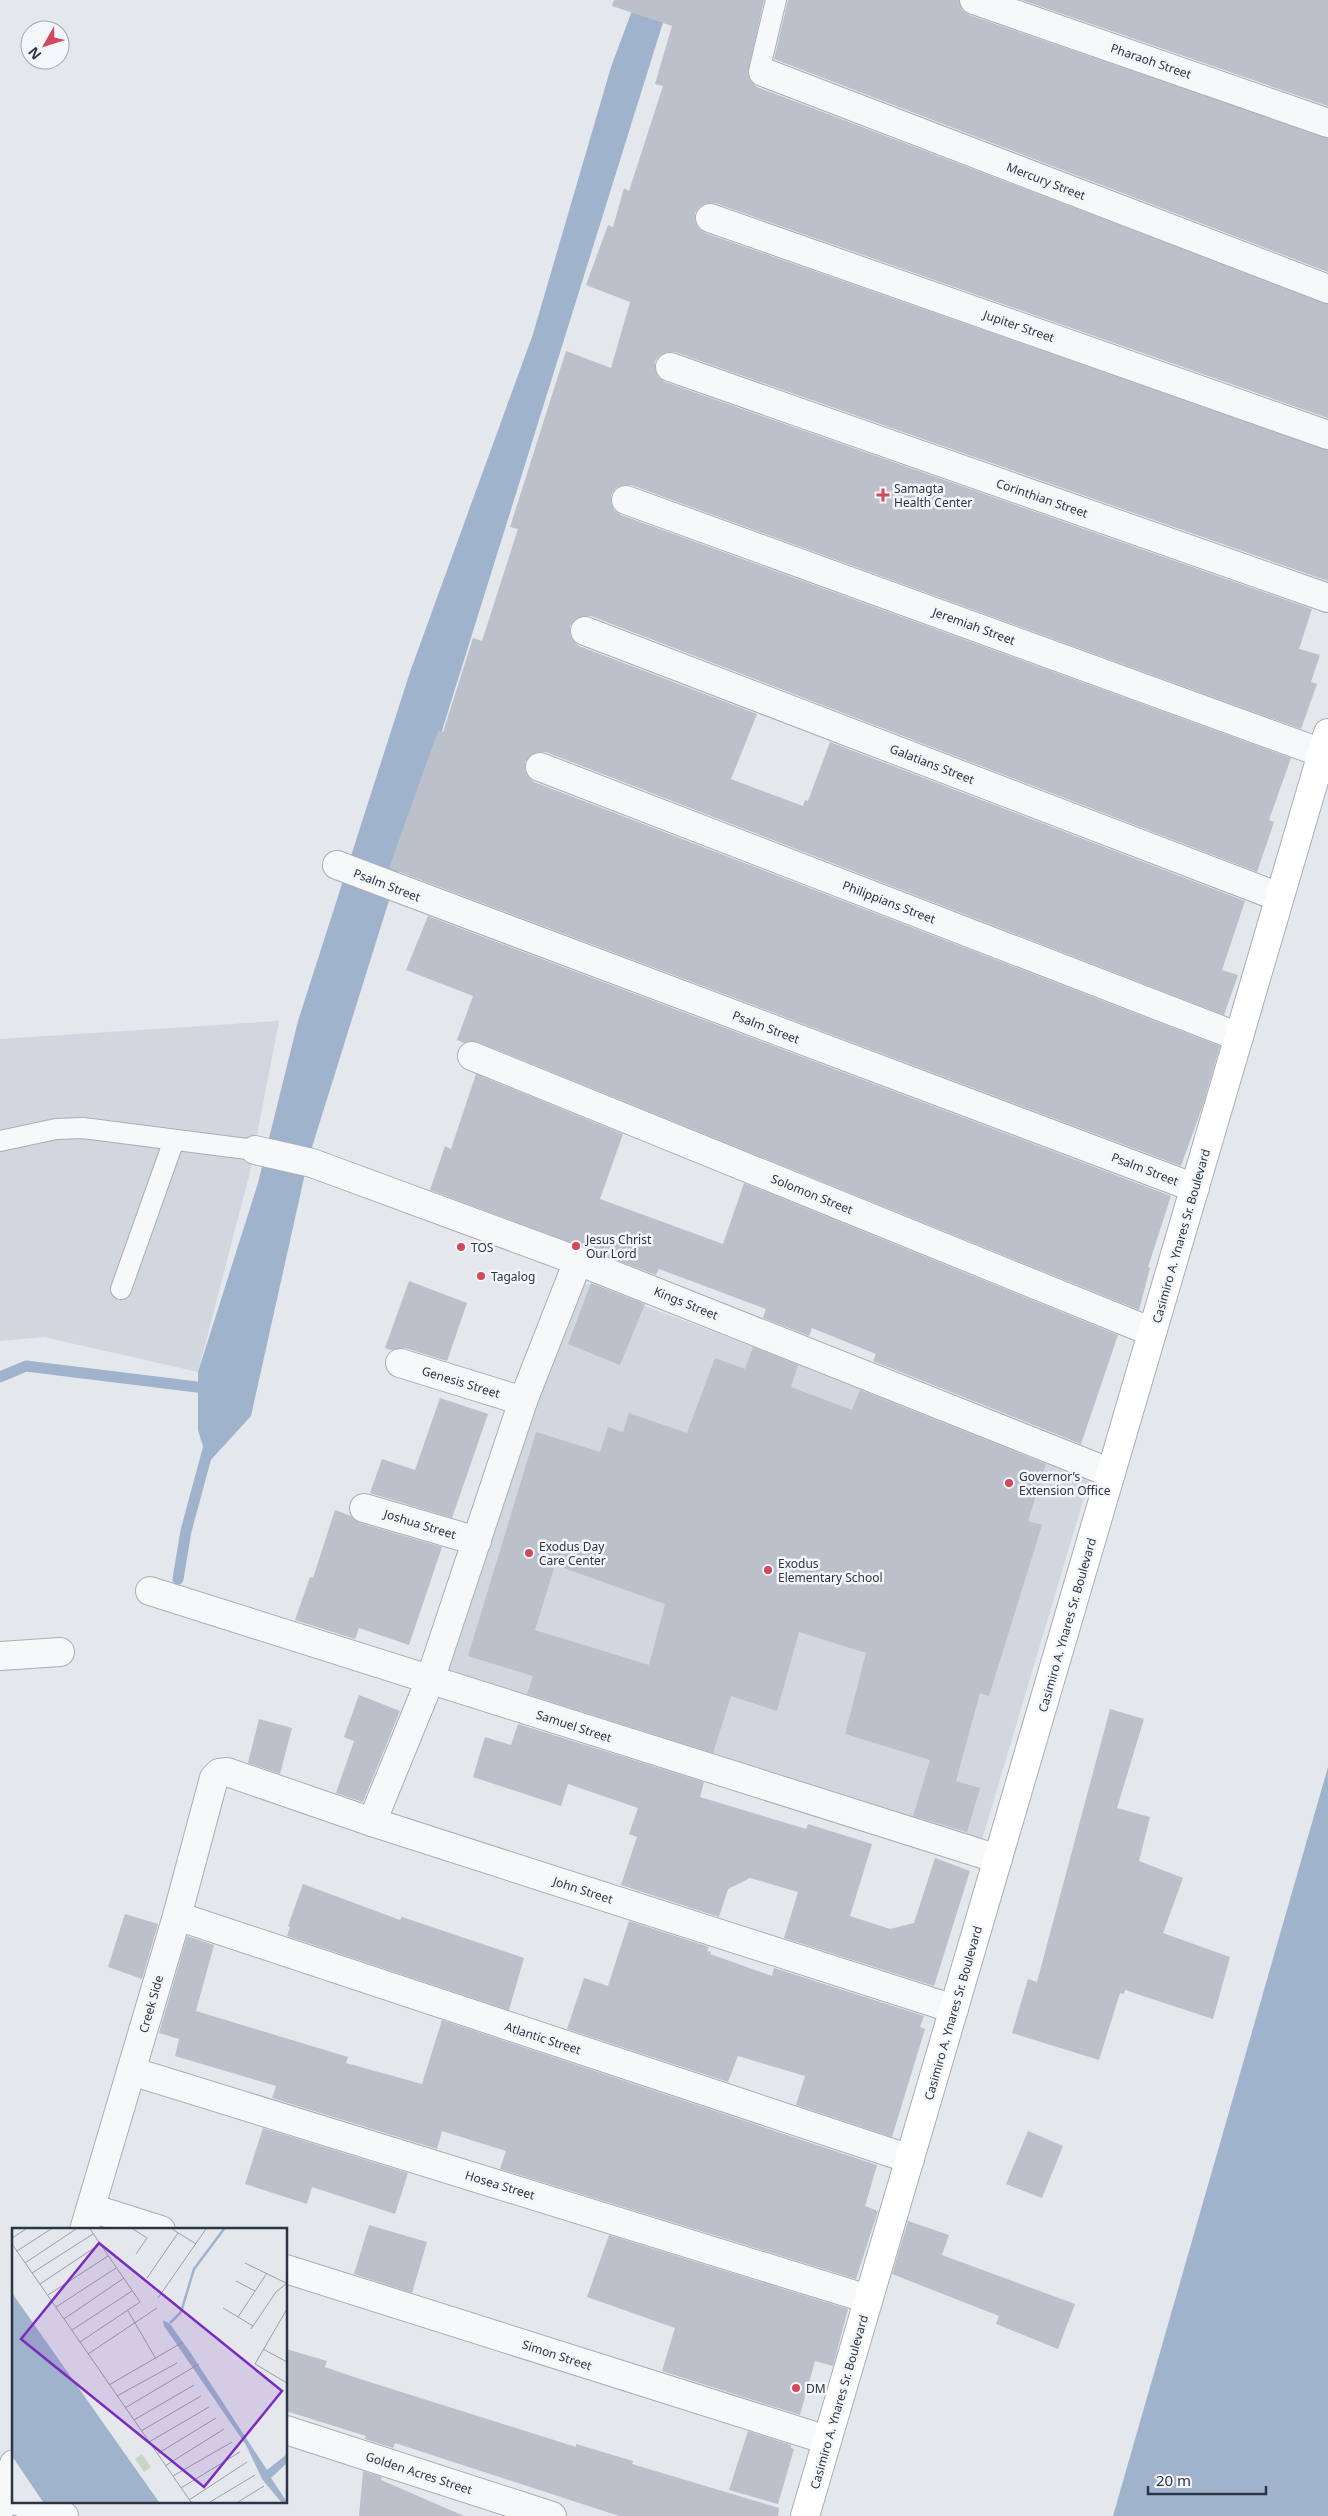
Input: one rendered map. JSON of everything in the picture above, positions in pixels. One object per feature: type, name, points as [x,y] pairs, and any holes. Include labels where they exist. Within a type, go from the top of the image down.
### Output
[{"type":"main road","name":"Casimiro A. Ynares Sr. Boulevard","points":[[805,2516],[1325,743]]},
{"type":"street","name":"Pharaoh Street","points":[[974,0],[1328,122]]},
{"type":"street","name":"Mercury Street","points":[[764,72],[1328,289]]},
{"type":"street","name":"Jupiter Street","points":[[710,218],[1328,435]]},
{"type":"street","name":"Corinthian Street","points":[[670,368],[1328,598]]},
{"type":"street","name":"Jeremiah Street","points":[[626,500],[1325,743]]},
{"type":"street","name":"Galatians Street","points":[[585,631],[1280,897]]},
{"type":"street","name":"Philippians Street","points":[[540,767],[1239,1037]]},
{"type":"street","name":"Psalm Street","points":[[342,867],[1195,1188]]},
{"type":"street","name":"Solomon Street","points":[[472,1056],[1152,1332]]},
{"type":"street","name":"Kings Street","points":[[260,1152],[312,1163],[578,1260],[1111,1473]]},
{"type":"street","points":[[372,1822],[430,1680],[523,1401],[578,1260]]},
{"type":"street","name":"Genesis Street","points":[[400,1363],[523,1401]]},
{"type":"street","name":"Joshua Street","points":[[364,1508],[477,1541]]},
{"type":"street","name":"Samuel Street","points":[[150,1591],[998,1859]]},
{"type":"street","points":[[0,1656],[60,1652]]},
{"type":"street","name":"John Street","points":[[214,1778],[219,1773],[228,1772],[372,1822],[954,2009]]},
{"type":"street","name":"Creek Side","points":[[87,2219],[177,1916],[214,1778]]},
{"type":"street","name":"Atlantic Street","points":[[177,1916],[910,2159]]},
{"type":"street","name":"Hosea Street","points":[[131,2071],[868,2299]]},
{"type":"street","points":[[87,2219],[148,2228]]},
{"type":"street","name":"Simon Street","points":[[288,2270],[828,2440]]},
{"type":"street","name":"Golden Acres Street","points":[[288,2431],[552,2516]]},
{"type":"street","points":[[9,2502],[12,2479]]},
{"type":"street","points":[[17,2504],[64,2516]]},
{"type":"lane","points":[[764,72],[760,68],[776,0]]},
{"type":"lane","points":[[0,1141],[56,1128],[82,1128],[260,1152]]},
{"type":"lane","points":[[121,1289],[174,1140]]},
{"type":"shaded area","points":[[279,1021],[249,1176],[198,1372],[44,1337],[0,1341],[0,1039]]},
{"type":"shaded area","name":"Exodus Elementary School","points":[[579,1281],[1091,1474],[981,1843],[438,1666]]},
{"type":"water","points":[[636,0],[670,0],[308,1160],[251,1416],[208,1463],[198,1430],[198,1372],[258,1183],[298,1021],[410,672],[533,334],[611,67]]},
{"type":"water","points":[[1328,1767],[1328,2516],[1113,2516]]},
{"type":"building","points":[[614,0],[764,0],[748,74],[751,81],[757,87],[1328,304],[1328,418],[715,203],[700,206],[695,213],[698,228],[705,233],[1328,450],[1328,581],[675,352],[660,355],[655,361],[658,377],[665,382],[1312,609],[1299,649],[1320,655],[1311,682],[1317,684],[1301,729],[631,485],[616,488],[611,495],[614,510],[621,515],[1291,758],[1269,820],[1274,822],[1257,872],[591,616],[583,616],[576,619],[570,626],[573,640],[579,646],[757,714],[731,779],[803,806],[805,800],[808,801],[830,742],[1245,901],[1222,970],[1238,975],[1224,1015],[546,752],[538,752],[531,755],[525,762],[525,770],[534,782],[1220,1046],[1203,1105],[1181,1166],[389,868],[438,731],[443,732],[473,638],[482,641],[518,529],[510,527],[566,351],[611,368],[630,302],[586,285],[608,225],[613,227],[624,188],[629,191],[663,86],[655,84],[672,26],[612,6]]},
{"type":"building","points":[[788,0],[959,0],[962,10],[969,15],[1328,138],[1328,272],[774,59]]},
{"type":"building","points":[[1022,0],[1328,0],[1328,106]]},
{"type":"building","points":[[428,916],[1171,1196],[1148,1267],[1150,1268],[1139,1310],[478,1042],[464,1043],[457,1040],[473,996],[406,970]]},
{"type":"building","points":[[476,1074],[623,1134],[600,1199],[723,1244],[744,1183],[1118,1335],[1081,1444],[873,1361],[876,1354],[812,1328],[809,1336],[763,1318],[766,1309],[659,1269],[656,1275],[430,1190],[445,1146],[451,1149]]},
{"type":"building","points":[[409,1281],[467,1303],[447,1361],[405,1348],[391,1350],[385,1348]]},
{"type":"building","points":[[591,1283],[645,1304],[620,1365],[568,1344]]},
{"type":"building","name":"Exodus Elementary School","points":[[753,1347],[798,1365],[791,1387],[852,1410],[860,1390],[1046,1464],[1028,1521],[1042,1525],[989,1696],[980,1693],[956,1781],[980,1788],[967,1832],[913,1816],[930,1760],[845,1734],[866,1653],[799,1632],[777,1711],[731,1696],[713,1753],[527,1694],[533,1676],[468,1656],[536,1432],[600,1452],[608,1427],[623,1432],[629,1413],[687,1433],[715,1358],[745,1369]],"holes":[[[555,1565],[665,1604],[649,1665],[535,1630]]]},
{"type":"building","points":[[440,1398],[488,1414],[452,1518],[370,1493],[382,1459],[415,1470]]},
{"type":"building","points":[[335,1510],[351,1516],[360,1523],[442,1547],[409,1645],[359,1628],[355,1639],[295,1620],[310,1577],[313,1578]]},
{"type":"building","points":[[359,1695],[400,1711],[363,1802],[336,1793],[354,1741],[344,1737]]},
{"type":"building","points":[[1110,1709],[1144,1719],[1117,1808],[1150,1817],[1139,1861],[1183,1878],[1163,1933],[1230,1957],[1213,2019],[1125,1990],[1124,1994],[1120,1993],[1099,2060],[1012,2033],[1028,1979],[1037,1982]]},
{"type":"building","points":[[259,1719],[292,1728],[280,1774],[248,1763]]},
{"type":"building","points":[[518,1724],[704,1782],[700,1797],[806,1829],[808,1824],[872,1844],[850,1916],[890,1929],[914,1923],[935,1858],[970,1871],[934,1986],[784,1938],[798,1892],[750,1878],[728,1889],[719,1917],[621,1885],[637,1837],[629,1834],[638,1808],[568,1784],[561,1806],[473,1777],[485,1737],[511,1745]]},
{"type":"building","points":[[303,1884],[400,1920],[402,1917],[524,1958],[509,2010],[287,1936],[290,1927],[288,1926]]},
{"type":"building","points":[[125,1914],[158,1924],[142,1979],[108,1967]]},
{"type":"building","points":[[629,1921],[709,1947],[707,1951],[711,1952],[710,1954],[772,1976],[774,1968],[924,2016],[920,2027],[925,2029],[892,2137],[796,2105],[805,2076],[738,2056],[728,2082],[567,2029],[584,1978],[608,1986]]},
{"type":"building","points":[[187,1936],[214,1945],[196,2011],[348,2057],[346,2063],[422,2084],[442,2020],[877,2165],[865,2206],[878,2211],[856,2279],[500,2169],[506,2151],[442,2131],[437,2149],[272,2098],[276,2086],[175,2056],[179,2039],[159,2033]]},
{"type":"building","points":[[263,2128],[408,2173],[395,2214],[312,2187],[307,2204],[245,2184]]},
{"type":"building","points":[[1028,2131],[1063,2146],[1042,2198],[1006,2184]]},
{"type":"building","points":[[908,2221],[949,2235],[942,2255],[1075,2304],[1058,2349],[996,2324],[999,2316],[892,2274]]},
{"type":"building","points":[[369,2225],[427,2242],[412,2293],[354,2274]]},
{"type":"building","points":[[609,2235],[848,2309],[833,2366],[815,2361],[800,2415],[662,2371],[675,2328],[587,2297]]},
{"type":"building","points":[[288,2350],[327,2361],[325,2367],[357,2378],[576,2447],[576,2444],[633,2461],[632,2464],[779,2508],[778,2516],[619,2516],[395,2443],[393,2448],[365,2439],[366,2436],[288,2412]]},
{"type":"building","points":[[748,2431],[791,2445],[791,2448],[794,2449],[778,2504],[729,2490]]},
{"type":"building","points":[[363,2471],[382,2477],[381,2480],[464,2516],[359,2516]]},
{"type":"waterway","points":[[0,1377],[26,1366],[213,1389]]},
{"type":"waterway","points":[[178,1579],[186,1531],[210,1442]]},
{"type":"place","name":"Samagta Health Center","points":[[883,495]]},
{"type":"place","name":"Jesus Christ Our Lord","points":[[576,1246]]},
{"type":"place","name":"TOS","points":[[461,1247]]},
{"type":"place","name":"Tagalog","points":[[481,1276]]},
{"type":"place","name":"Governor’s Extension Office","points":[[1009,1483]]},
{"type":"place","name":"Exodus Day Care Center","points":[[529,1553]]},
{"type":"place","name":"Exodus Elementary School","points":[[768,1570]]},
{"type":"place","name":"DM","points":[[796,2388]]}]
